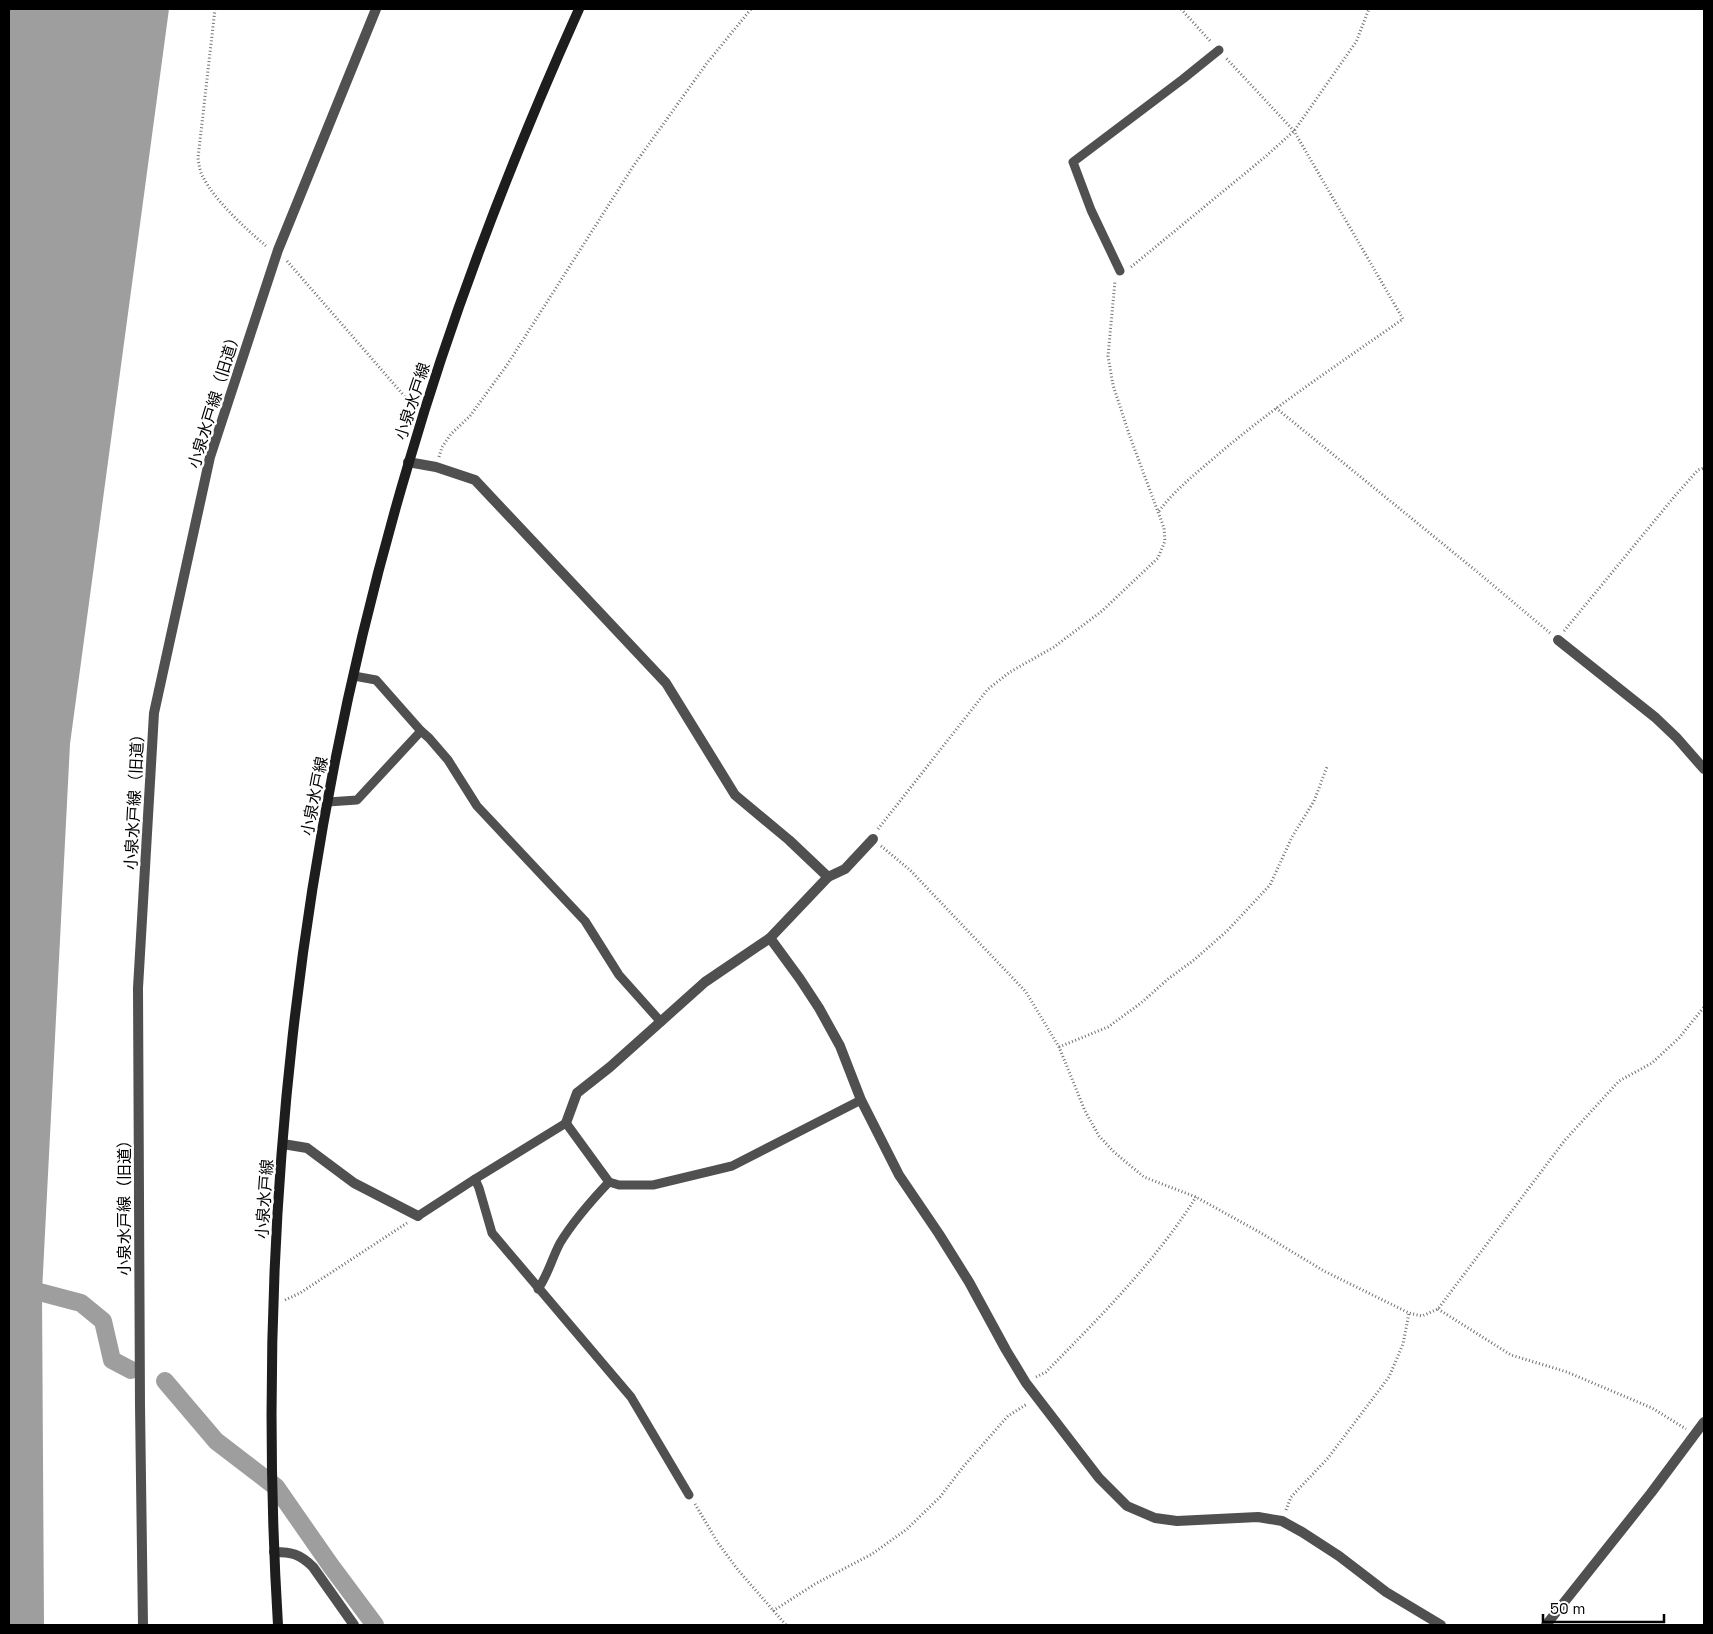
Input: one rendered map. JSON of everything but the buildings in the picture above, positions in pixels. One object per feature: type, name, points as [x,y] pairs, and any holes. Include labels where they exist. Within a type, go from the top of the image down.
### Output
[{"type":"main road","name":"小泉水戸線","points":[[278,1625],[271,1444],[273,1305],[283,1144],[294,1020],[308,916],[328,802],[354,676],[388,533],[408,462],[455,320],[489,226],[579,9]]},
{"type":"street","name":"小泉水戸線（旧道）","points":[[143,1625],[138,988],[154,713],[210,457],[278,250],[376,9]]},
{"type":"street","points":[[408,462],[436,467],[475,480],[666,682],[735,796],[789,840],[828,877]]},
{"type":"street","points":[[1558,640],[1656,718],[1676,737],[1704,769]]},
{"type":"street","points":[[566,1123],[577,1093],[610,1067],[705,982],[770,938],[828,877],[845,869],[873,839]]},
{"type":"street","points":[[770,938],[800,979],[827,1023],[840,1046],[861,1100],[899,1175],[969,1282],[1026,1383],[1100,1478],[1127,1506],[1155,1518],[1177,1521],[1258,1517],[1282,1521],[1339,1556],[1386,1592],[1441,1625]]},
{"type":"street","points":[[283,1144],[307,1148],[354,1183],[418,1216]]},
{"type":"street","points":[[1546,1625],[1704,1422]]},
{"type":"street","points":[[274,1552],[290,1552],[304,1559],[313,1567],[354,1625]]},
{"type":"lane","points":[[1120,271],[1090,210],[1073,162],[1218,50]]},
{"type":"lane","points":[[354,676],[376,680],[429,738],[448,760],[477,806],[585,921],[619,975],[661,1022]]},
{"type":"lane","points":[[328,802],[357,800],[421,731]]},
{"type":"lane","points":[[418,1216],[566,1123],[609,1182],[619,1185],[654,1186],[732,1166],[861,1100]]},
{"type":"lane","points":[[475,1179],[492,1233],[631,1397],[689,1495]]},
{"type":"lane","points":[[538,1289],[560,1244],[585,1208],[609,1182]]},
{"type":"path","points":[[436,467],[442,447],[451,434],[470,416],[507,365],[634,166],[707,63],[751,9]]},
{"type":"path","points":[[1159,512],[1172,494],[1226,447],[1276,408],[1402,319],[1294,131],[1181,9]]},
{"type":"path","points":[[1369,9],[1356,42],[1294,131],[1131,267],[1120,271],[1114,282],[1108,356],[1113,384],[1129,434],[1164,528],[1165,541],[1158,558],[1102,611],[1054,647],[1010,672],[988,689],[880,825],[873,839],[910,870],[1026,992],[1059,1047],[1085,1111],[1099,1136],[1114,1152],[1144,1177],[1196,1197],[1324,1272],[1409,1313],[1422,1316],[1438,1309],[1565,1140],[1619,1082],[1652,1063],[1679,1038],[1704,1006]]},
{"type":"path","points":[[1276,408],[1558,640],[1674,497],[1698,470],[1704,468]]},
{"type":"path","points":[[1059,1047],[1108,1027],[1141,1004],[1168,979],[1194,960],[1227,931],[1270,885],[1292,837],[1314,801],[1327,767]]},
{"type":"path","points":[[1026,1383],[1046,1372],[1118,1298],[1183,1218],[1196,1197]]},
{"type":"path","points":[[273,1305],[300,1293],[418,1216]]},
{"type":"path","points":[[1438,1309],[1511,1355],[1567,1372],[1652,1408],[1694,1434]]},
{"type":"path","points":[[1282,1521],[1291,1497],[1328,1458],[1389,1377],[1403,1344],[1409,1313]]},
{"type":"path","points":[[773,1611],[815,1584],[872,1554],[907,1529],[940,1496],[1008,1416],[1037,1397]]},
{"type":"path","points":[[689,1495],[728,1557],[786,1625]]},
{"type":"shaded area","points":[[9,9],[169,9],[70,744],[42,1292],[44,1625],[9,1625]]},
{"type":"waterway","points":[[9,1284],[81,1303],[103,1321],[112,1360],[131,1370]]},
{"type":"waterway","points":[[165,1381],[216,1441],[276,1487],[375,1625]]}]
